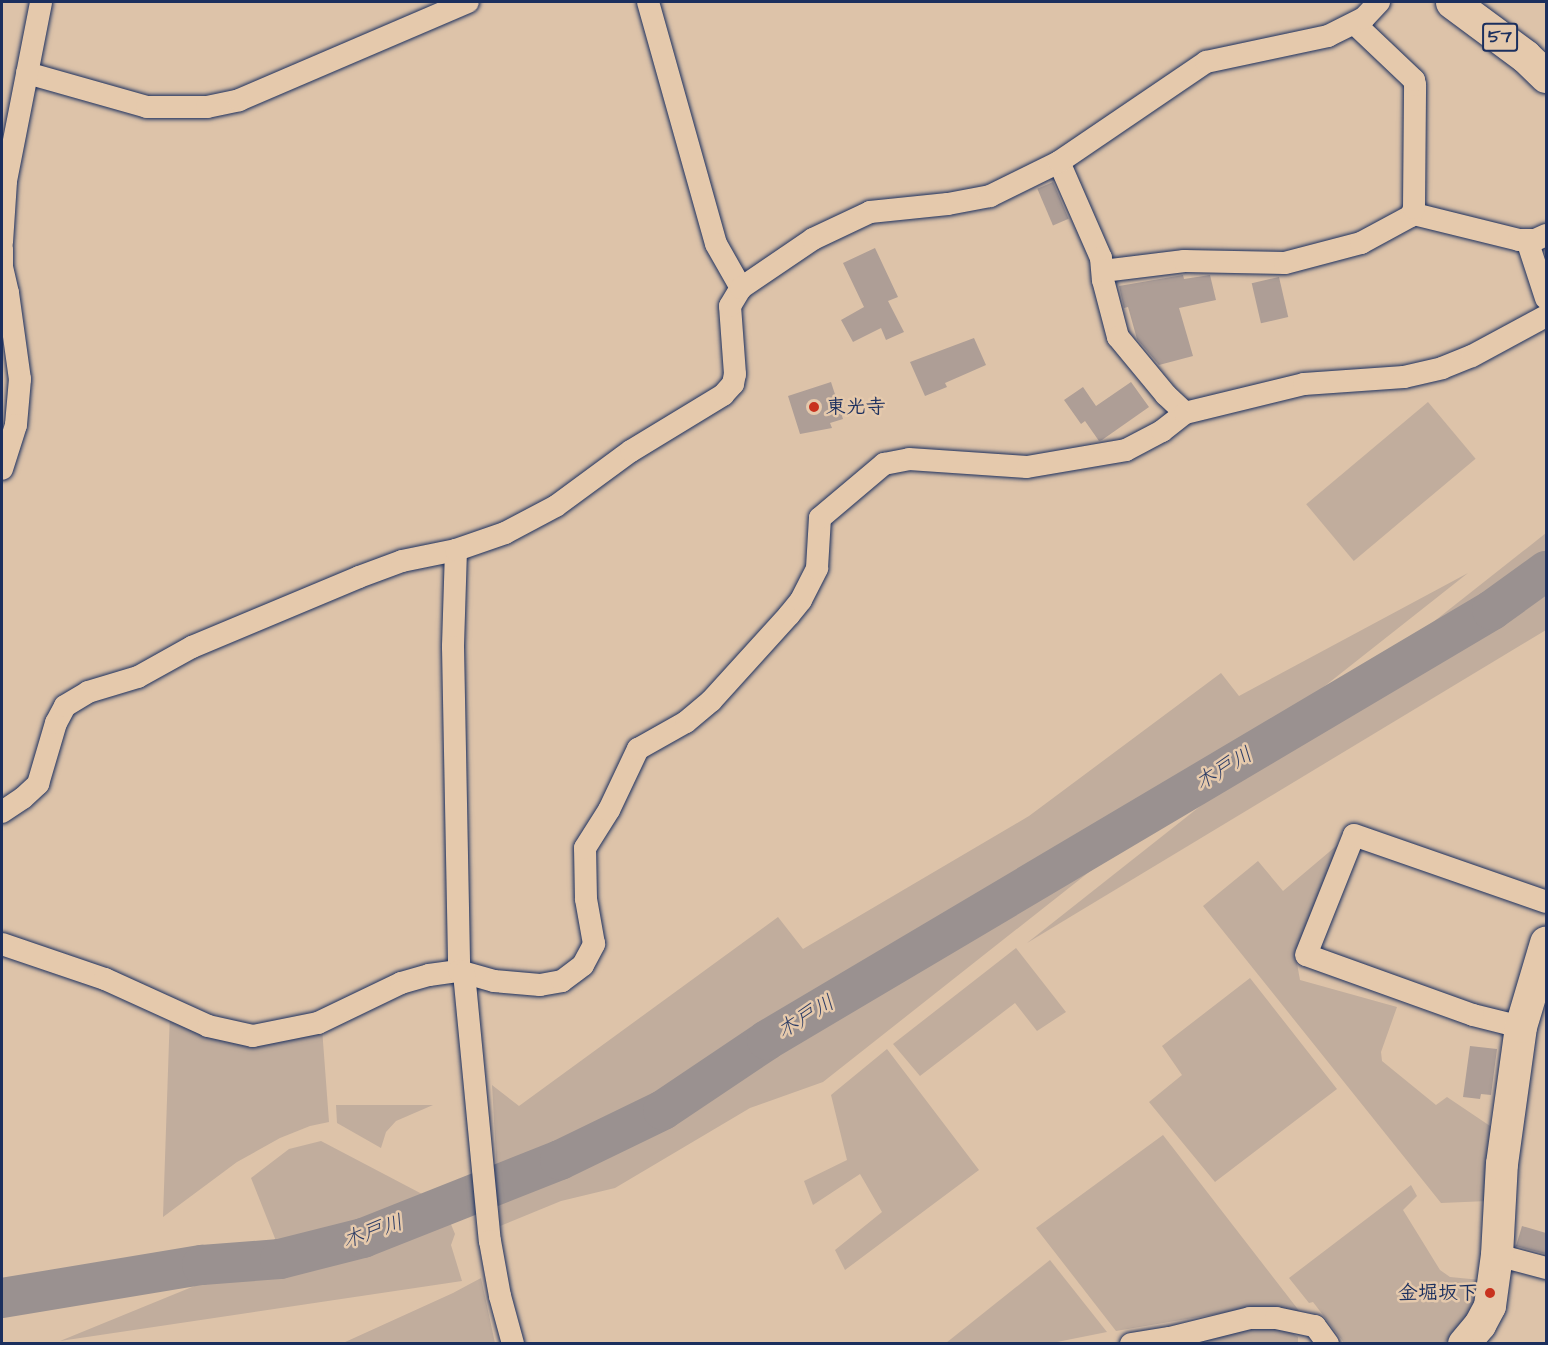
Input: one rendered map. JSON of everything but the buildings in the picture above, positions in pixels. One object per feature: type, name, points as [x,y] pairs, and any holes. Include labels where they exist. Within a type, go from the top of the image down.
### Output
[{"type":"main road","name":"57","points":[[1452,2],[1517,50],[1546,76]]},
{"type":"street","points":[[2,242],[6,181],[41,2]]},
{"type":"street","points":[[27,73],[147,107],[207,107],[239,100],[468,2]]},
{"type":"street","points":[[648,2],[716,244],[741,288]]},
{"type":"street","points":[[2,813],[38,784],[56,723],[65,706],[88,692],[138,677],[192,647],[359,576],[402,561],[456,550],[505,533],[556,506],[631,451],[723,394],[733,384],[735,374],[730,306],[741,288],[813,238],[870,212],[948,204],[990,196],[1059,162],[1206,62],[1329,36],[1355,24],[1379,2]]},
{"type":"street","points":[[1355,24],[1414,80],[1414,214]]},
{"type":"street","points":[[1059,162],[1101,258],[1103,280],[1118,337],[1159,388],[1185,413]]},
{"type":"street","points":[[1103,271],[1184,261],[1285,263],[1362,243],[1414,214],[1537,238],[1546,298]]},
{"type":"street","points":[[2,249],[2,267],[20,379],[16,424],[2,469]]},
{"type":"street","points":[[2,944],[105,979],[208,1026],[253,1036],[318,1023],[401,982],[429,975],[461,972],[494,981],[540,985],[562,981],[583,965],[594,944],[586,899],[585,848],[609,810],[638,749],[686,722],[711,701],[789,615],[801,600],[817,568],[820,518],[884,464],[909,459],[1027,467],[1126,450],[1162,431],[1185,413],[1304,384],[1404,376],[1442,368],[1472,356],[1546,316]]},
{"type":"street","points":[[456,550],[453,647],[461,972],[490,1241],[500,1296],[513,1344]]},
{"type":"street","points":[[1521,1027],[1473,1015],[1306,955],[1354,835],[1546,902]]},
{"type":"street","points":[[1464,1344],[1480,1325],[1490,1306],[1497,1255],[1502,1164],[1521,1027],[1546,943]]},
{"type":"street","points":[[1497,1255],[1546,1268]]},
{"type":"street","points":[[1131,1344],[1170,1338],[1250,1318],[1276,1318],[1316,1326]]},
{"type":"shaded area","points":[[1428,402],[1476,459],[1354,561],[1306,504]]},
{"type":"shaded area","points":[[1546,533],[1546,630],[1027,943]]},
{"type":"shaded area","points":[[1468,573],[823,1082],[750,1108],[615,1188],[561,1201],[500,1226],[492,1085],[519,1106],[778,917],[803,949],[1029,816],[1221,673],[1239,696]]},
{"type":"shaded area","points":[[1348,836],[1296,958],[1300,980],[1397,1007],[1381,1052],[1382,1061],[1436,1105],[1447,1097],[1496,1130],[1488,1201],[1441,1203],[1203,906],[1258,861],[1283,891]]},
{"type":"shaded area","points":[[1016,948],[1066,1012],[1037,1031],[1015,1003],[920,1076],[893,1044]]},
{"type":"shaded area","points":[[1250,978],[1337,1089],[1215,1182],[1149,1102],[1182,1075],[1162,1046]]},
{"type":"shaded area","points":[[170,1012],[206,1030],[322,1028],[329,1122],[310,1126],[280,1138],[237,1162],[163,1217]]},
{"type":"shaded area","points":[[887,1049],[979,1170],[845,1270],[835,1250],[882,1212],[860,1174],[813,1205],[804,1181],[847,1160],[831,1095]]},
{"type":"shaded area","points":[[336,1105],[433,1105],[396,1121],[386,1132],[381,1148],[337,1123]]},
{"type":"shaded area","points":[[1163,1135],[1300,1312],[1246,1309],[1116,1331],[1036,1228]]},
{"type":"shaded area","points":[[321,1141],[443,1205],[455,1234],[451,1245],[462,1281],[60,1341],[280,1251],[251,1178],[289,1149]]},
{"type":"shaded area","points":[[1411,1185],[1417,1196],[1403,1210],[1440,1270],[1450,1277],[1481,1280],[1475,1315],[1454,1337],[1443,1343],[1345,1344],[1313,1302],[1309,1303],[1289,1278]]},
{"type":"shaded area","points":[[1050,1260],[1107,1332],[1052,1343],[946,1343]]},
{"type":"shaded area","points":[[481,1278],[495,1343],[343,1343],[453,1293]]},
{"type":"shaded area","points":[[1284,1328],[1298,1337],[1298,1343],[1178,1344],[1254,1329]]},
{"type":"waterway","name":"木戸川","points":[[2,1298],[202,1265],[280,1259],[363,1238],[560,1160],[663,1110],[767,1040],[1492,610],[1546,571]]},
{"type":"place","name":"東光寺","points":[[814,407]]},
{"type":"place","name":"金堀坂下","points":[[1490,1293]]}]
